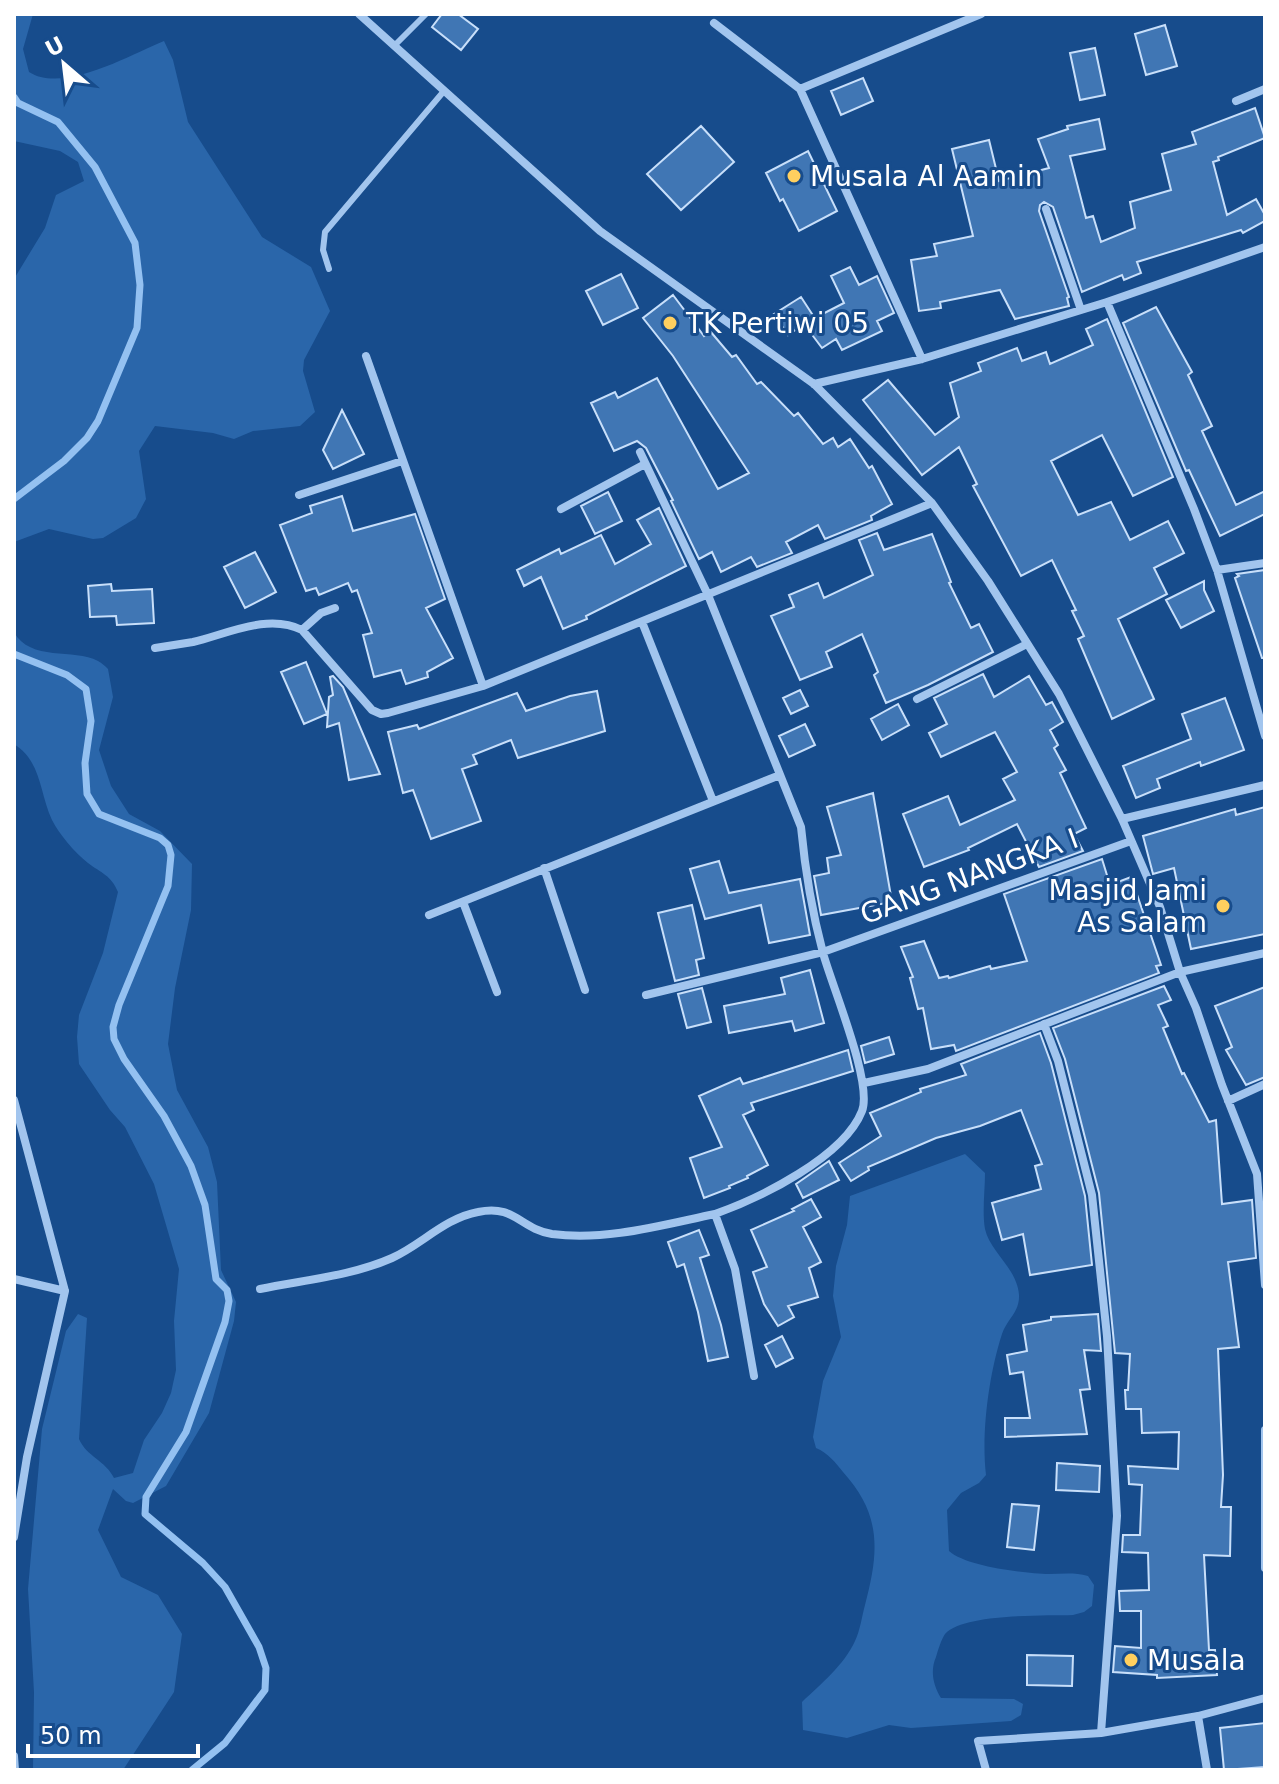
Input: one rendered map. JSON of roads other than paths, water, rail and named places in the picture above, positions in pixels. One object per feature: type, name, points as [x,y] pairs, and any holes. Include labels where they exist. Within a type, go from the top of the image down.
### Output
[{"type":"street","points":[[359,14],[600,231],[814,384],[932,503],[988,581],[1059,694],[1122,819],[1160,907],[1180,972],[1257,1174],[1265,1285]]},
{"type":"street","points":[[800,89],[981,14]]},
{"type":"street","points":[[714,23],[800,89],[922,359]]},
{"type":"street","points":[[1236,101],[1265,89]]},
{"type":"street","points":[[1046,209],[1081,310]]},
{"type":"street","points":[[814,384],[922,359],[1107,302],[1265,247]]},
{"type":"street","points":[[1107,302],[1217,570],[1265,736]]},
{"type":"street","points":[[366,356],[483,686]]},
{"type":"street","points":[[260,1289],[363,1268],[390,1259],[460,1217],[477,1212],[497,1209],[547,1233],[572,1236],[624,1233],[715,1214],[784,1181],[833,1148],[850,1131],[863,1109],[864,1083],[823,952],[804,864],[801,827],[708,595],[640,452]]},
{"type":"street","points":[[299,495],[402,461]]},
{"type":"street","points":[[561,509],[645,464]]},
{"type":"street","points":[[155,648],[192,642],[245,627],[285,624],[302,630],[376,713],[388,713],[483,686],[932,503]]},
{"type":"street","points":[[1217,570],[1265,563]]},
{"type":"street","points":[[302,630],[321,613],[335,608]]},
{"type":"street","points":[[642,622],[713,801]]},
{"type":"street","points":[[917,699],[1027,644]]},
{"type":"street","points":[[429,915],[780,775]]},
{"type":"street","points":[[1122,819],[1265,785]]},
{"type":"street","name":"GANG NANGKA I","points":[[646,995],[823,952],[1131,841]]},
{"type":"street","points":[[544,868],[585,990]]},
{"type":"street","points":[[463,902],[497,992]]},
{"type":"street","points":[[864,1083],[928,1069],[1180,972],[1265,953]]},
{"type":"street","points":[[1044,1024],[1058,1061],[1092,1195],[1107,1336],[1117,1516],[1101,1733]]},
{"type":"street","points":[[1228,1101],[1265,1084]]},
{"type":"street","points":[[14,1101],[65,1291],[27,1457],[14,1537]]},
{"type":"street","points":[[715,1214],[735,1269],[754,1376]]},
{"type":"street","points":[[14,1279],[65,1291]]},
{"type":"street","points":[[1265,1430],[1265,1568]]},
{"type":"street","points":[[14,1455],[27,1457]]},
{"type":"street","points":[[986,1770],[978,1741],[1101,1733],[1198,1716],[1265,1698]]},
{"type":"street","points":[[1198,1716],[1207,1770]]},
{"type":"street","points":[[14,1756],[15,1770]]},
{"type":"lane","points":[[394,46],[426,14]]},
{"type":"lane","points":[[329,269],[323,250],[325,232],[444,91]]},
{"type":"waterway","points":[[14,97],[18,103],[58,122],[95,167],[135,243],[140,285],[137,328],[98,421],[87,438],[64,461],[14,499]]},
{"type":"waterway","points":[[14,654],[67,675],[86,689],[91,721],[85,763],[87,794],[99,814],[160,838],[168,845],[171,855],[168,886],[119,1005],[113,1027],[114,1039],[124,1059],[164,1116],[191,1166],[205,1205],[216,1279],[227,1290],[229,1301],[225,1322],[186,1432],[146,1497],[145,1514],[203,1563],[225,1587],[259,1647],[266,1668],[265,1690],[225,1743],[192,1770]]},
{"type":"place","name":"Musala Al Aamin","points":[[794,176]]},
{"type":"place","name":"TK Pertiwi 05","points":[[670,323]]},
{"type":"place","name":"Masjid Jami As Salam","points":[[1223,906]]},
{"type":"place","name":"Musala","points":[[1131,1660]]}]
